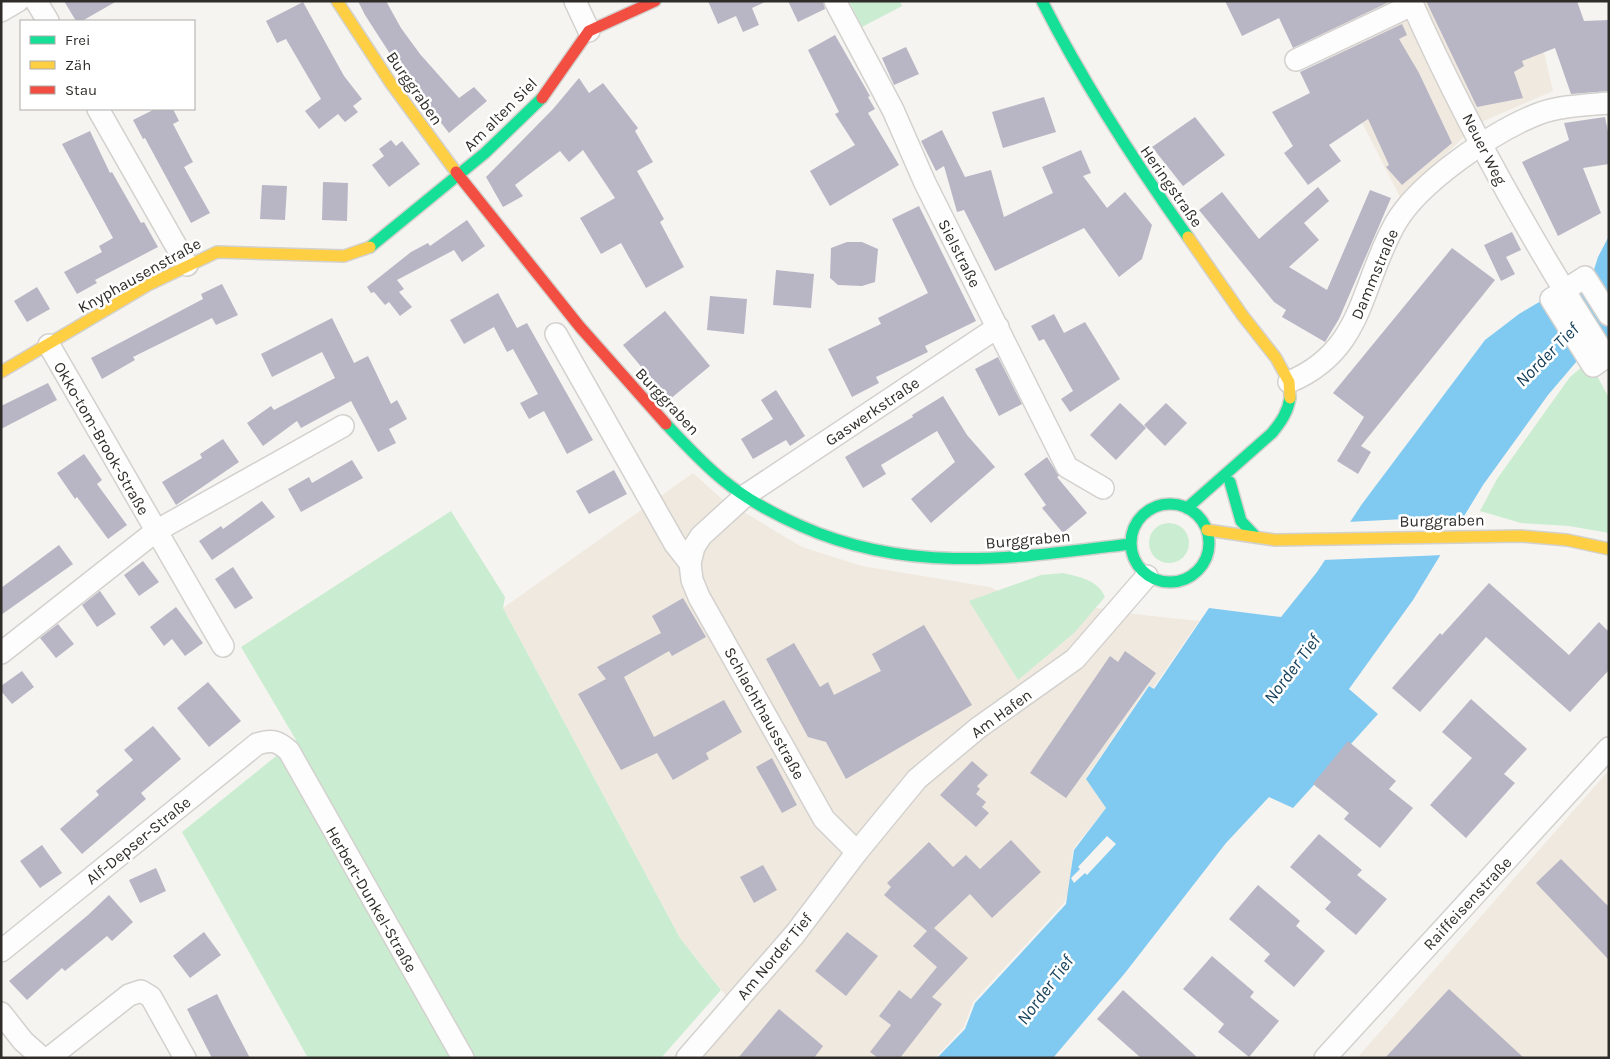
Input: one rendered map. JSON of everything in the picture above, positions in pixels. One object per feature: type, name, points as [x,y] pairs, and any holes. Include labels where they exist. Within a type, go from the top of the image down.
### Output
[{"type":"main road","name":"Burggraben","points":[[337,1],[458,178],[631,387],[696,456],[725,481],[805,529],[865,549],[901,556],[982,560],[1030,557],[1130,544]]},
{"type":"main road","name":"Am alten Siel","points":[[458,178],[542,98],[589,32],[656,1]]},
{"type":"main road","name":"Heringstraße","points":[[1042,1],[1080,75],[1111,127],[1282,368],[1289,382]]},
{"type":"main road","name":"Knyphausenstraße","points":[[1,372],[148,285],[217,252],[344,256],[364,251],[458,178]]},
{"type":"main road","points":[[1187,508],[1238,466],[1284,417],[1291,396],[1289,382]]},
{"type":"main road","points":[[1222,498],[1238,466]]},
{"type":"main road","points":[[1230,482],[1241,521],[1256,537]]},
{"type":"main road","points":[[1173,504],[1187,508],[1198,515],[1206,528],[1213,552],[1191,577],[1176,582],[1161,582],[1147,576],[1137,566],[1130,544],[1135,524],[1145,513],[1158,506],[1173,504]]},
{"type":"main road","points":[[1206,528],[1213,512]]},
{"type":"main road","name":"Burggraben","points":[[1206,528],[1274,540],[1482,535],[1567,540],[1609,549]]},
{"type":"main road","name":"Burggraben","points":[[1246,547],[1274,540]]},
{"type":"street","points":[[1,11],[18,1]]},
{"type":"street","points":[[36,1],[47,20]]},
{"type":"street","points":[[574,1],[589,32]]},
{"type":"street","name":"Sielstraße","points":[[835,1],[893,110],[925,183],[1068,467],[1103,488]]},
{"type":"street","name":"Neuer Weg","points":[[1296,60],[1412,3],[1481,145],[1564,291],[1607,356]]},
{"type":"street","name":"Dammstraße","points":[[1289,382],[1314,370],[1325,362],[1340,344],[1353,324],[1395,223],[1416,197],[1460,158],[1506,130],[1539,114],[1609,103]]},
{"type":"street","points":[[99,110],[187,265]]},
{"type":"street","points":[[1564,291],[1585,276],[1609,315]]},
{"type":"street","name":"Gaswerkstraße","points":[[746,495],[998,327]]},
{"type":"street","name":"Schlachthausstraße","points":[[556,334],[675,544],[690,563],[692,580],[699,597],[824,819],[857,852]]},
{"type":"street","name":"Okko-tom-Brook-Straße","points":[[49,345],[223,646]]},
{"type":"street","name":"Okko-tom-Brook-Straße","points":[[1,653],[156,531],[343,426]]},
{"type":"street","points":[[690,563],[694,547],[701,536],[746,495]]},
{"type":"street","name":"Am Hafen","points":[[857,852],[917,779],[978,728],[1075,659],[1147,576]]},
{"type":"street","name":"Alf-Depser-Straße","points":[[1,951],[257,744],[268,740],[279,742]]},
{"type":"street","name":"Herbert-Dunkel-Straße","points":[[279,742],[289,752],[463,1058]]},
{"type":"street","name":"Raiffeisenstraße","points":[[1325,1058],[1609,748]]},
{"type":"street","name":"Am Norder Tief","points":[[687,1058],[795,934],[857,852]]},
{"type":"street","points":[[49,1058],[129,995],[141,990],[151,998],[185,1058]]},
{"type":"street","points":[[1,1013],[23,1041],[42,1058]]},
{"type":"shaded area","points":[[1300,1],[1532,1],[1553,91],[1479,123],[1400,197]]},
{"type":"shaded area","points":[[693,473],[722,499],[802,547],[862,566],[990,587],[1003,593],[1134,614],[1199,621],[1153,688],[1148,686],[1086,778],[1106,808],[1073,849],[1069,892],[1064,903],[973,1002],[964,1027],[935,1058],[699,1058],[739,1012],[680,938],[503,608]]},
{"type":"shaded area","points":[[1609,770],[1609,1058],[1357,1058]]},
{"type":"green space","points":[[849,1],[900,1],[902,6],[862,27]]},
{"type":"green space","points":[[1589,361],[1609,398],[1609,533],[1569,526],[1521,523],[1480,511],[1497,479],[1570,377]]},
{"type":"green space","points":[[451,511],[505,597],[503,608],[680,938],[721,990],[661,1058],[308,1058],[182,832],[296,740],[241,647]]},
{"type":"green space","points":[[1173,523],[1180,526],[1186,532],[1189,543],[1188,551],[1180,560],[1173,563],[1165,563],[1158,560],[1150,551],[1149,539],[1152,532],[1161,524]]},
{"type":"green space","points":[[1063,573],[1093,583],[1102,591],[1105,597],[1074,633],[1018,680],[969,601],[1041,575]]},
{"type":"water","name":"Norder Tief","points":[[1609,236],[1609,338],[1577,361],[1548,395],[1483,485],[1413,600],[1349,689],[1378,714],[1293,808],[1269,797],[1226,843],[1125,973],[1053,1058],[937,1058],[965,1029],[975,1003],[1066,904],[1074,850],[1106,808],[1086,779],[1149,686],[1154,689],[1209,608],[1281,617],[1317,572],[1362,504],[1485,340],[1519,314],[1546,298],[1591,279],[1598,257]]},
{"type":"pier","points":[[1466,517],[1444,555],[1323,560],[1347,522]]},
{"type":"pier","points":[[1107,836],[1116,844],[1087,875],[1085,873],[1074,883],[1071,878],[1080,869],[1078,867]]},
{"type":"building","points":[[64,1],[117,1],[84,20],[75,20]]},
{"type":"building","points":[[358,1],[386,1],[401,28],[420,54],[459,98],[474,87],[487,101],[449,133],[403,74]]},
{"type":"building","points":[[708,1],[767,1],[752,8],[759,25],[743,32],[736,16],[718,24]]},
{"type":"building","points":[[788,1],[823,1],[825,9],[798,22]]},
{"type":"building","points":[[1225,1],[1391,1],[1293,48],[1279,18],[1242,36]]},
{"type":"building","points":[[1426,1],[1577,1],[1584,21],[1609,20],[1609,91],[1571,94],[1555,48],[1522,61],[1524,66],[1514,72],[1523,98],[1477,107]]},
{"type":"building","points":[[303,2],[344,76],[362,99],[353,106],[358,112],[345,122],[338,114],[319,129],[305,111],[321,99],[286,39],[277,43],[266,21]]},
{"type":"building","points":[[1402,24],[1407,35],[1399,39],[1419,73],[1452,143],[1402,185],[1386,167],[1389,165],[1368,119],[1329,145],[1341,161],[1308,185],[1284,153],[1293,146],[1272,112],[1310,93],[1300,72]]},
{"type":"building","points":[[835,35],[870,96],[868,97],[875,109],[868,113],[899,165],[830,206],[810,171],[855,145],[835,114],[839,112],[808,50]]},
{"type":"building","points":[[906,47],[919,74],[894,85],[882,58]]},
{"type":"building","points":[[579,78],[589,93],[603,83],[638,128],[635,131],[653,162],[637,171],[664,219],[660,222],[684,267],[646,288],[621,243],[601,254],[580,218],[615,198],[583,150],[569,162],[560,151],[515,185],[523,196],[503,207],[486,177],[553,109]]},
{"type":"building","points":[[1044,97],[1056,132],[1003,148],[992,112]]},
{"type":"building","points":[[153,110],[174,110],[179,121],[173,124],[193,162],[184,167],[210,213],[191,223],[145,138],[143,139],[133,120]]},
{"type":"building","points":[[1195,117],[1225,155],[1183,186],[1152,147]]},
{"type":"building","points":[[1605,117],[1609,137],[1609,164],[1583,168],[1601,213],[1558,236],[1522,162],[1569,140],[1564,123]]},
{"type":"building","points":[[942,130],[965,177],[991,170],[1004,217],[1053,193],[1042,167],[1081,150],[1091,173],[1083,176],[1107,208],[1125,192],[1152,225],[1142,259],[1119,277],[1084,228],[995,271],[964,210],[957,212],[944,166],[936,171],[921,141]]},
{"type":"building","points":[[90,131],[110,173],[112,172],[141,223],[144,222],[158,247],[95,280],[97,283],[77,294],[64,272],[102,252],[99,246],[113,238],[62,144]]},
{"type":"building","points":[[391,140],[396,146],[402,141],[420,164],[389,187],[372,165],[384,156],[379,149]]},
{"type":"building","points":[[323,182],[348,183],[347,221],[322,220]]},
{"type":"building","points":[[262,185],[287,186],[285,220],[260,219]]},
{"type":"building","points":[[1318,187],[1329,201],[1304,223],[1319,240],[1289,267],[1327,290],[1370,190],[1391,198],[1339,319],[1325,342],[1282,317],[1286,310],[1274,302],[1199,210],[1222,192],[1259,239]]},
{"type":"building","points":[[919,206],[976,321],[925,346],[928,352],[876,377],[879,383],[852,397],[828,349],[881,324],[878,318],[928,293],[892,219]]},
{"type":"building","points":[[467,220],[485,246],[462,262],[454,250],[397,280],[404,289],[399,292],[412,307],[400,316],[389,302],[385,305],[374,292],[371,293],[367,287],[411,252],[428,243],[430,246]]},
{"type":"building","points":[[1512,232],[1521,250],[1506,257],[1515,274],[1501,281],[1484,245]]},
{"type":"building","points":[[847,242],[862,242],[878,249],[875,282],[862,286],[838,285],[830,278],[831,248]]},
{"type":"building","points":[[1452,248],[1495,280],[1361,446],[1371,452],[1358,474],[1337,461],[1364,417],[1333,393]]},
{"type":"building","points":[[776,270],[814,274],[811,308],[773,305]]},
{"type":"building","points":[[222,284],[238,315],[216,325],[212,318],[133,357],[135,360],[102,379],[91,358],[203,299],[201,294]]},
{"type":"building","points":[[37,287],[50,309],[27,322],[14,301]]},
{"type":"building","points":[[498,293],[517,328],[527,323],[593,440],[567,454],[544,411],[529,419],[520,403],[538,394],[513,349],[507,352],[494,327],[464,344],[450,320]]},
{"type":"building","points":[[710,296],[747,299],[744,334],[707,330]]},
{"type":"building","points":[[665,311],[710,366],[669,400],[623,345]]},
{"type":"building","points":[[1054,314],[1064,333],[1085,322],[1120,379],[1070,412],[1061,399],[1073,391],[1044,339],[1039,341],[1031,326]]},
{"type":"building","points":[[332,318],[354,363],[368,356],[391,404],[397,400],[407,419],[389,429],[396,443],[378,452],[351,401],[301,428],[297,421],[263,446],[247,423],[271,406],[274,410],[335,378],[322,352],[272,377],[261,354]]},
{"type":"building","points":[[998,357],[1022,404],[999,416],[975,369]]},
{"type":"building","points":[[48,383],[57,400],[1,429],[1,406]]},
{"type":"building","points":[[776,390],[805,436],[790,446],[786,440],[753,459],[741,439],[773,419],[761,400]]},
{"type":"building","points":[[943,396],[967,435],[995,467],[931,523],[911,499],[955,462],[937,431],[881,465],[886,474],[863,488],[845,457],[913,417],[912,415]]},
{"type":"building","points":[[1120,403],[1146,428],[1116,460],[1090,435]]},
{"type":"building","points":[[1166,403],[1187,423],[1165,446],[1144,425]]},
{"type":"building","points":[[223,439],[239,462],[176,505],[162,482],[202,458],[200,454]]},
{"type":"building","points":[[84,454],[102,480],[97,484],[127,525],[108,539],[77,497],[75,499],[57,473]]},
{"type":"building","points":[[1047,457],[1059,476],[1057,477],[1087,513],[1063,533],[1042,508],[1046,505],[1024,474]]},
{"type":"building","points":[[352,460],[363,478],[301,512],[288,489],[309,477],[312,483]]},
{"type":"building","points":[[614,470],[627,494],[589,514],[576,491]]},
{"type":"building","points":[[262,501],[275,517],[212,560],[199,541],[221,526],[223,529]]},
{"type":"building","points":[[59,545],[73,564],[1,615],[1,588]]},
{"type":"building","points":[[143,561],[159,582],[139,596],[124,575]]},
{"type":"building","points":[[233,567],[253,598],[235,609],[215,579]]},
{"type":"building","points":[[1489,583],[1569,655],[1599,622],[1609,632],[1609,670],[1570,712],[1486,637],[1420,712],[1392,688],[1440,633],[1442,635]]},
{"type":"building","points":[[100,591],[116,614],[97,627],[82,605]]},
{"type":"building","points":[[683,598],[706,637],[672,656],[669,651],[624,677],[654,737],[724,700],[742,732],[706,753],[709,759],[673,780],[657,753],[621,770],[578,694],[606,679],[597,667],[661,633],[652,616]]},
{"type":"building","points":[[176,607],[203,643],[185,656],[172,639],[164,646],[150,627]]},
{"type":"building","points":[[58,624],[74,644],[56,658],[40,638]]},
{"type":"building","points":[[924,625],[972,705],[846,779],[826,742],[808,737],[766,659],[794,643],[820,687],[828,682],[834,695],[881,671],[872,654]]},
{"type":"building","points":[[1125,651],[1156,673],[1066,798],[1030,773],[1110,656],[1118,662]]},
{"type":"building","points":[[22,671],[34,687],[12,704],[1,691],[1,686]]},
{"type":"building","points":[[208,682],[241,721],[209,747],[177,708]]},
{"type":"building","points":[[1471,699],[1527,749],[1504,774],[1515,783],[1466,838],[1430,805],[1472,758],[1442,732]]},
{"type":"building","points":[[153,726],[181,759],[141,793],[146,799],[82,854],[60,829],[99,795],[96,791],[133,760],[124,750]]},
{"type":"building","points":[[1348,741],[1396,781],[1389,789],[1413,808],[1380,848],[1344,819],[1349,813],[1313,784]]},
{"type":"building","points":[[772,758],[797,805],[782,813],[756,767]]},
{"type":"building","points":[[972,761],[988,775],[977,786],[980,789],[976,794],[986,802],[982,807],[989,813],[976,827],[940,795]]},
{"type":"building","points":[[1319,834],[1362,870],[1357,875],[1387,899],[1356,935],[1325,909],[1331,902],[1290,867]]},
{"type":"building","points":[[1011,840],[1041,872],[992,918],[970,894],[934,928],[968,958],[932,997],[942,1004],[900,1058],[878,1058],[870,1052],[891,1025],[879,1016],[899,990],[911,999],[937,967],[913,946],[927,931],[884,895],[891,887],[887,883],[929,842],[953,867],[966,855],[980,869]]},
{"type":"building","points":[[42,845],[62,873],[40,888],[20,861]]},
{"type":"building","points":[[1561,859],[1609,907],[1609,960],[1536,883]]},
{"type":"building","points":[[763,865],[777,890],[754,903],[740,877]]},
{"type":"building","points":[[156,868],[166,891],[140,903],[129,880]]},
{"type":"building","points":[[1258,885],[1300,921],[1296,926],[1325,951],[1294,987],[1264,961],[1270,954],[1229,919]]},
{"type":"building","points":[[109,895],[133,922],[112,941],[107,936],[65,971],[62,968],[27,1000],[9,981]]},
{"type":"building","points":[[204,932],[221,955],[190,978],[173,956]]},
{"type":"building","points":[[847,932],[878,956],[846,996],[815,971]]},
{"type":"building","points":[[1212,956],[1254,992],[1250,997],[1279,1021],[1249,1057],[1218,1032],[1224,1024],[1183,989]]},
{"type":"building","points":[[1449,989],[1524,1058],[1385,1058]]},
{"type":"building","points":[[1123,990],[1198,1058],[1141,1058],[1097,1019]]},
{"type":"building","points":[[217,994],[250,1058],[212,1058],[187,1009]]},
{"type":"building","points":[[779,1009],[823,1046],[814,1058],[738,1058]]},
{"type":"traffic: fast","points":[[1042,1],[1110,122],[1188,237]]},
{"type":"traffic: fast","points":[[370,247],[485,153],[542,98]]},
{"type":"traffic: fast","points":[[1187,508],[1272,433],[1284,417],[1290,398]]},
{"type":"traffic: fast","points":[[666,424],[693,453],[741,494],[760,506],[801,526],[842,541],[882,551],[923,557],[964,559],[1046,554],[1130,544]]},
{"type":"traffic: fast","points":[[1230,482],[1241,521],[1256,537]]},
{"type":"traffic: fast","points":[[1170,504],[1185,507],[1198,515],[1206,528],[1209,543],[1206,558],[1198,571],[1185,579],[1170,582],[1155,579],[1142,571],[1134,558],[1131,543],[1134,528],[1142,515],[1155,507],[1170,504]]},
{"type":"traffic: slow","points":[[337,1],[390,82],[456,172]]},
{"type":"traffic: slow","points":[[1188,237],[1243,316],[1276,358],[1289,382],[1290,398]]},
{"type":"traffic: slow","points":[[1,372],[148,285],[217,252],[344,256],[370,247]]},
{"type":"traffic: slow","points":[[1207,530],[1275,540],[1520,536],[1567,540],[1609,549]]},
{"type":"traffic: jam","points":[[542,98],[589,31],[655,1]]},
{"type":"traffic: jam","points":[[456,172],[580,327],[666,424]]}]
